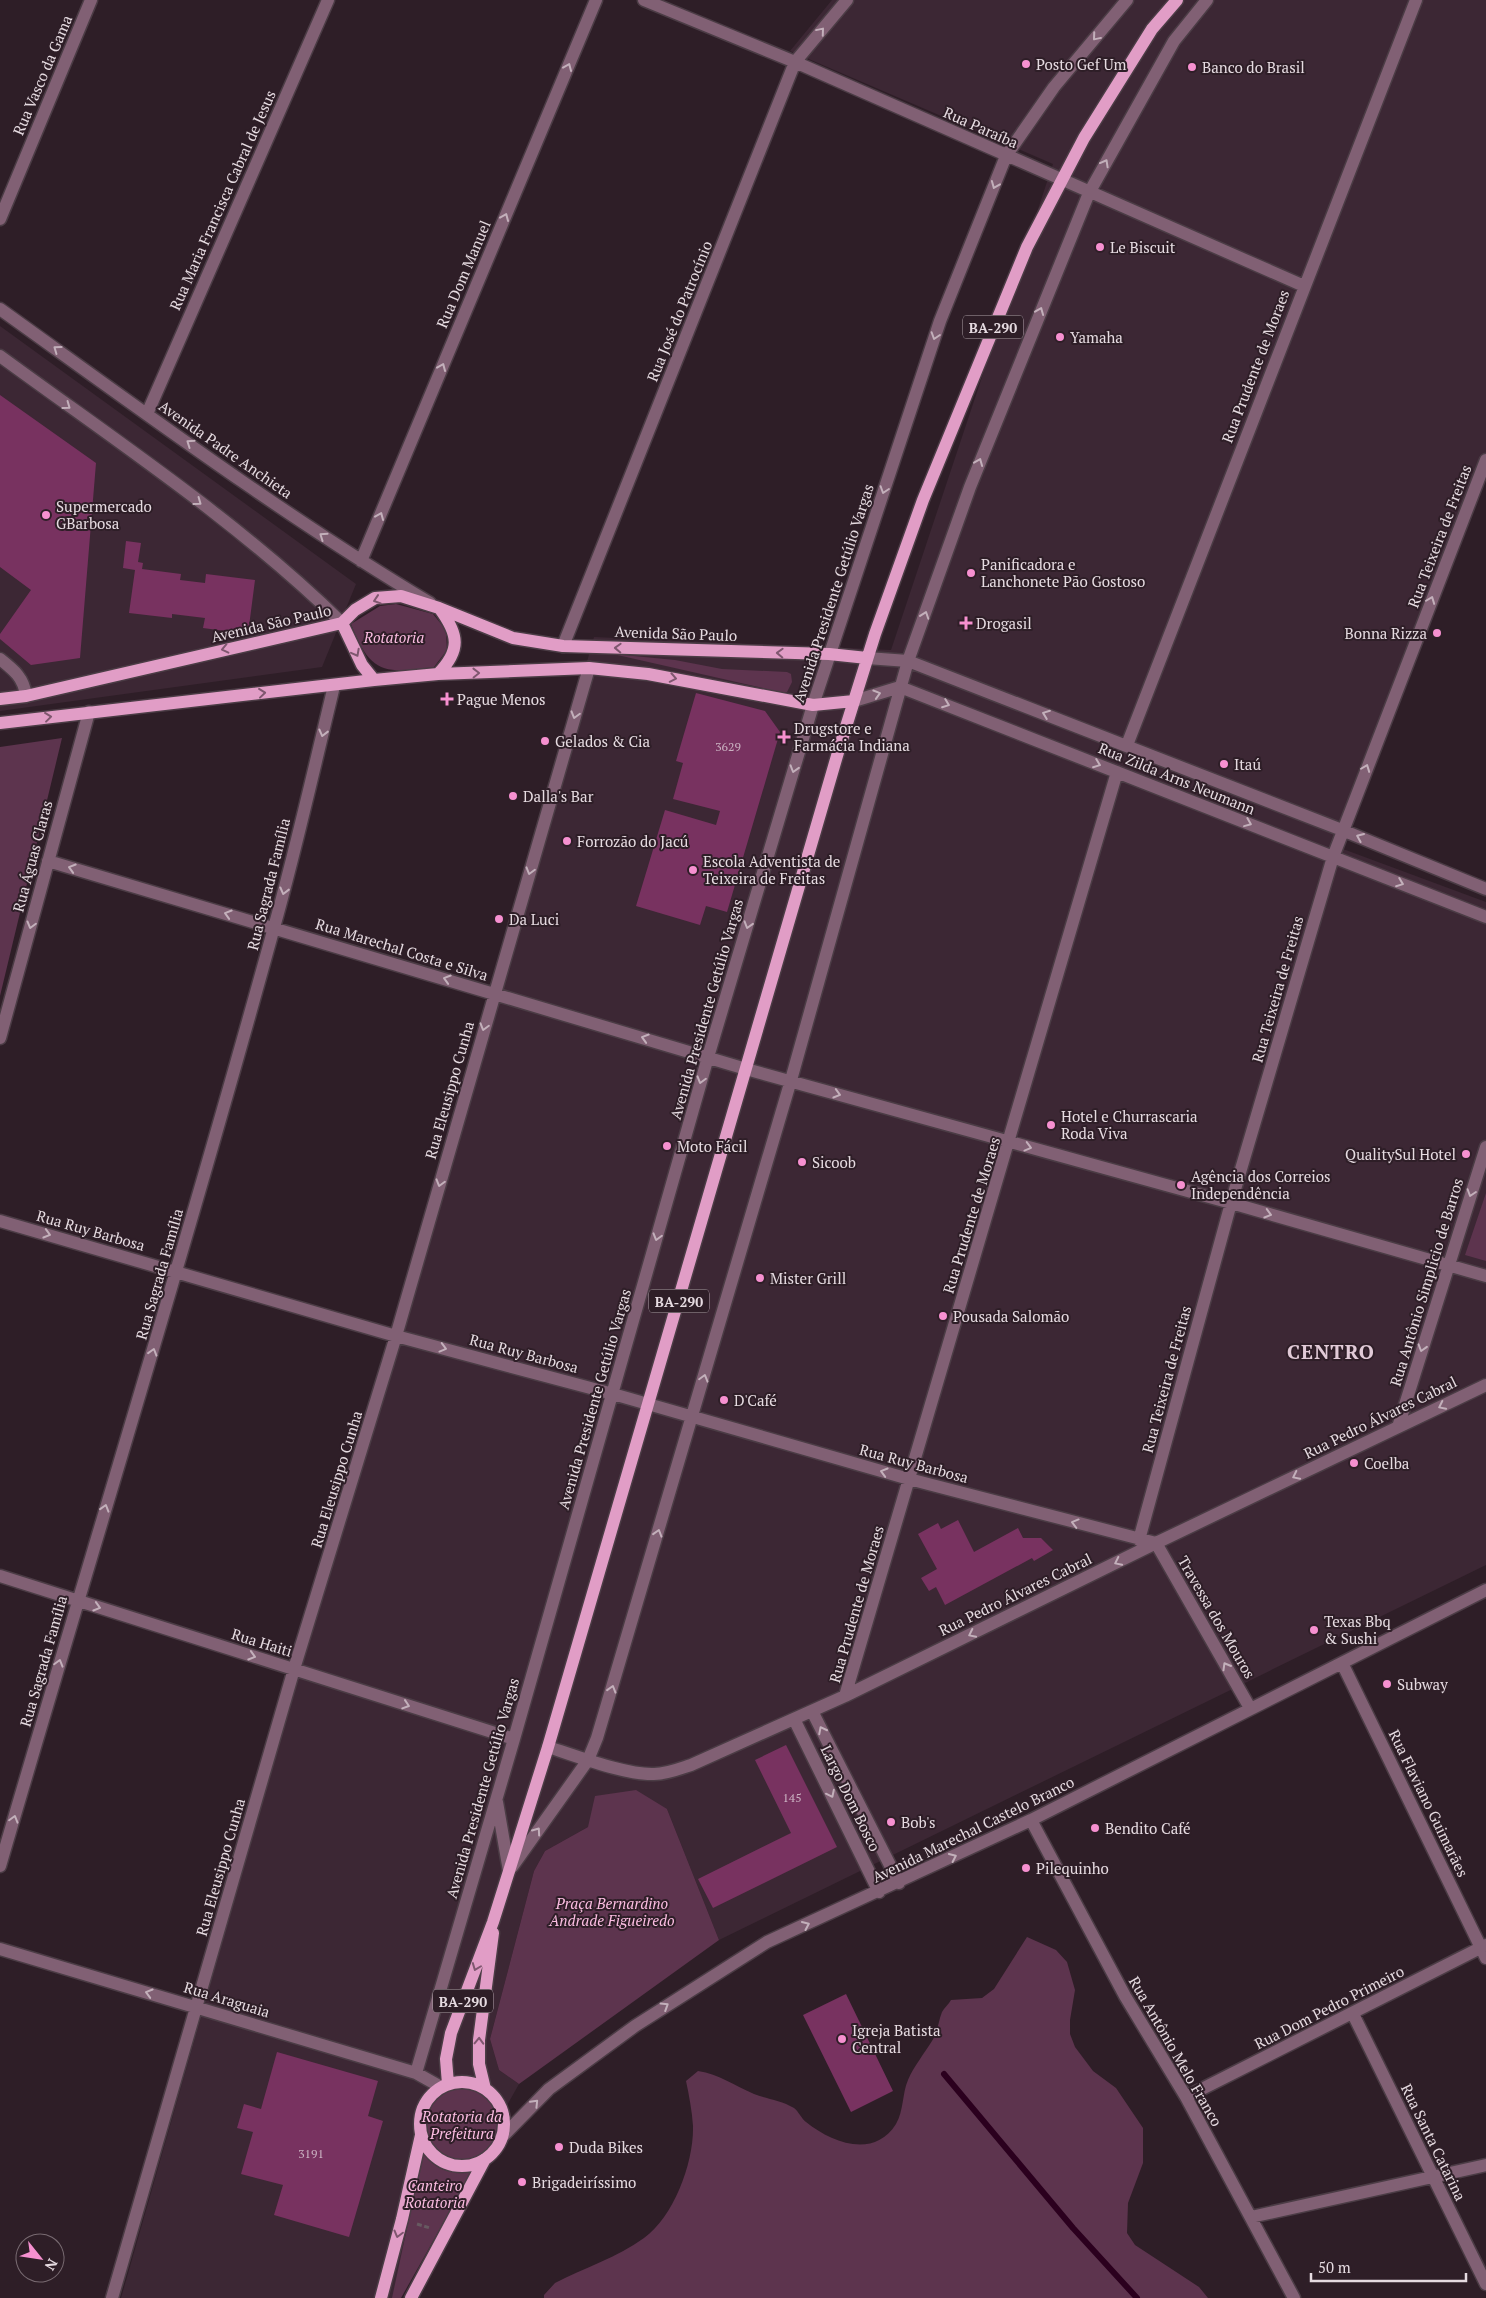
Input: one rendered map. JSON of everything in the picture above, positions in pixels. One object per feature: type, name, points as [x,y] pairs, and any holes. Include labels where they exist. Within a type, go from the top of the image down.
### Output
[{"type":"main road","name":"BA-290","points":[[444,2086],[451,2033],[493,1922],[548,1747],[867,658],[923,500],[1026,246],[1060,180],[1152,29],[1177,0]]},
{"type":"main road","name":"Avenida São Paulo","points":[[0,699],[26,696],[342,623],[355,610],[382,597],[401,596],[439,608],[513,638],[563,646],[829,654],[867,658]]},
{"type":"main road","points":[[438,674],[450,662],[454,652],[455,638],[453,627],[439,608]]},
{"type":"main road","points":[[342,623],[355,652],[374,680]]},
{"type":"main road","points":[[0,723],[438,674],[589,668],[648,674],[813,705],[854,701]]},
{"type":"main road","name":"BA-290","points":[[485,2089],[479,2064],[479,2040],[492,1949],[493,1922]]},
{"type":"main road","points":[[381,2298],[402,2219],[421,2135],[420,2119],[426,2101],[444,2086],[461,2082],[473,2083],[485,2089],[495,2098],[502,2110],[504,2124],[501,2138],[495,2150],[485,2159],[470,2165],[455,2166],[440,2160],[428,2150],[421,2135]]},
{"type":"main road","points":[[411,2298],[485,2159]]},
{"type":"street","name":"Rua Vasco da Gama","points":[[0,219],[91,0]]},
{"type":"street","name":"Rua Maria Francisca Cabral de Jesus","points":[[147,414],[328,0]]},
{"type":"street","name":"Rua Dom Manuel","points":[[361,562],[596,0]]},
{"type":"street","name":"Rua Paraíba","points":[[644,0],[795,62],[1304,286]]},
{"type":"street","name":"Rua José do Patrocínio","points":[[563,646],[795,62],[847,0]]},
{"type":"street","name":"Avenida Presidente Getúlio Vargas","points":[[416,2073],[514,1739],[708,1057],[813,705],[940,321],[1006,156],[1054,87],[1127,0]]},
{"type":"street","points":[[509,1871],[588,1760],[597,1738],[693,1418],[900,687],[970,487],[1089,193],[1174,41],[1207,0]]},
{"type":"street","name":"Rua Prudente de Moraes","points":[[1127,745],[1416,0]]},
{"type":"street","name":"Avenida Padre Anchieta","points":[[0,308],[147,414],[361,562],[439,608]]},
{"type":"street","points":[[0,356],[248,538],[297,579],[342,623]]},
{"type":"street","name":"Rua Teixeira de Freitas","points":[[1139,1540],[1232,1203],[1333,857],[1486,460]]},
{"type":"street","name":"Rua Zilda Arns Neumann","points":[[867,658],[908,661],[1127,745],[1486,889]]},
{"type":"street","points":[[0,659],[20,676],[25,687],[26,696]]},
{"type":"street","name":"Rua Eleusippo Cunha","points":[[112,2298],[294,1669],[396,1336],[589,668]]},
{"type":"street","name":"Rua Sagrada Família","points":[[0,1866],[77,1601],[177,1271],[274,928],[334,686]]},
{"type":"street","points":[[854,701],[900,687]]},
{"type":"street","name":"Rua Zilda Arns Neumann","points":[[900,687],[1486,916]]},
{"type":"street","name":"Rua Águas Claras","points":[[0,1038],[88,712]]},
{"type":"street","name":"Rua Prudente de Moraes","points":[[845,1696],[1117,772]]},
{"type":"street","name":"Rua Marechal Costa e Silva","points":[[48,861],[746,1069],[790,1080]]},
{"type":"street","points":[[790,1080],[1486,1276]]},
{"type":"street","name":"Rua Antônio Simplicio de Barros","points":[[1398,1427],[1486,1147]]},
{"type":"street","name":"Rua Ruy Barbosa","points":[[0,1221],[396,1336],[650,1404],[909,1480],[1156,1543]]},
{"type":"street","name":"Rua Pedro Álvares Cabral","points":[[548,1747],[606,1766],[652,1774],[669,1772],[691,1765],[845,1696],[1486,1384]]},
{"type":"street","name":"Travessa dos Mouros","points":[[1156,1543],[1250,1708]]},
{"type":"street","name":"Rua Haiti","points":[[0,1576],[514,1739]]},
{"type":"street","name":"Avenida Marechal Castelo Branco","points":[[501,2138],[549,2089],[635,2026],[767,1942],[880,1892],[1031,1820],[1486,1590]]},
{"type":"street","name":"Rua Flaviano Guimarães","points":[[1342,1663],[1484,1950]]},
{"type":"street","name":"Largo Dom Bosco","points":[[812,1711],[899,1883]]},
{"type":"street","name":"Largo Dom Bosco","points":[[794,1720],[880,1892]]},
{"type":"street","points":[[497,1798],[509,1871]]},
{"type":"street","name":"Rua Antônio Melo Franco","points":[[1031,1820],[1125,1996],[1186,2097],[1294,2298]]},
{"type":"street","name":"Rua Araguaia","points":[[0,1949],[416,2073],[444,2086]]},
{"type":"street","name":"Rua Dom Pedro Primeiro","points":[[1186,2097],[1484,1950]]},
{"type":"street","name":"Rua Santa Catarina","points":[[1353,2014],[1486,2284]]},
{"type":"street","points":[[1251,2217],[1486,2165]]},
{"type":"path","points":[[402,2219],[446,2233]]},
{"type":"shaded area","points":[[832,0],[1486,0],[1486,462],[1343,849],[1486,902],[1486,1565],[719,1940],[667,1809],[588,1827],[545,1851],[534,1871],[490,2039],[499,2070],[519,2084],[398,2298],[121,2298],[594,637],[891,650],[1053,164],[790,51]]},
{"type":"shaded area","points":[[0,326],[356,584],[322,667],[0,711]]},
{"type":"green space","name":"Rotatoria","points":[[396,604],[433,614],[446,630],[447,650],[434,667],[391,670],[381,667],[365,653],[351,624],[380,606]]},
{"type":"green space","points":[[613,654],[675,660],[722,669],[787,672],[791,674],[792,682],[787,692],[780,692]]},
{"type":"green space","points":[[62,738],[0,996],[0,747]]},
{"type":"green space","points":[[1486,1193],[1486,1261],[1465,1255]]},
{"type":"green space","name":"Praça Bernardino Andrade Figueiredo","points":[[636,1790],[667,1809],[719,1940],[519,2084],[499,2070],[490,2039],[534,1871],[545,1851],[588,1827],[595,1796]]},
{"type":"green space","points":[[1027,1937],[1056,1950],[1067,1962],[1075,1990],[1070,2020],[1070,2034],[1075,2047],[1093,2071],[1116,2088],[1143,2128],[1143,2163],[1128,2203],[1127,2233],[1135,2245],[1199,2287],[1208,2298],[544,2298],[544,2295],[555,2283],[634,2245],[655,2229],[664,2217],[680,2188],[690,2156],[693,2126],[686,2081],[698,2071],[720,2077],[754,2094],[789,2105],[816,2130],[840,2141],[865,2144],[876,2141],[887,2135],[896,2124],[908,2080],[934,2038],[944,2009],[951,2000],[982,1998],[994,1989]]},
{"type":"green space","name":"Rotatoria da Prefeitura","points":[[464,2088],[481,2093],[492,2102],[496,2110],[499,2127],[494,2144],[489,2151],[482,2156],[451,2162],[437,2152],[428,2142],[424,2132],[425,2120],[430,2108],[442,2094],[447,2091]]},
{"type":"green space","name":"Canteiro Rotatoria","points":[[423,2154],[439,2168],[451,2172],[472,2172],[401,2298],[392,2298]]},
{"type":"building","name":"Supermercado GBarbosa","points":[[0,395],[96,463],[80,658],[31,665],[0,639],[0,634],[31,590],[0,567]]},
{"type":"building","points":[[126,541],[141,543],[138,562],[143,563],[142,569],[181,574],[180,580],[205,583],[206,574],[255,580],[248,634],[203,628],[205,618],[172,614],[172,618],[129,613],[135,570],[123,568]]},
{"type":"building","points":[[696,693],[765,711],[780,732],[727,912],[706,906],[700,925],[636,906],[665,810],[716,825],[720,811],[673,799],[683,763],[676,761]]},
{"type":"building","points":[[958,1520],[974,1552],[1018,1528],[1023,1538],[1041,1538],[1053,1550],[1034,1561],[1032,1558],[945,1605],[936,1587],[929,1591],[921,1578],[937,1569],[918,1534],[938,1523],[941,1529]]},
{"type":"building","points":[[786,1745],[837,1847],[713,1908],[698,1879],[791,1833],[755,1760]]},
{"type":"building","name":"Igreja Batista Central","points":[[846,1994],[893,2091],[851,2112],[803,2015]]},
{"type":"building","points":[[277,2052],[378,2081],[368,2116],[383,2121],[349,2237],[274,2215],[283,2185],[241,2174],[253,2132],[237,2128],[244,2104],[261,2109]]},
{"type":"waterway","points":[[944,2074],[1073,2228],[1137,2298]]},
{"type":"place","name":"Posto Gef Um","points":[[1026,64]]},
{"type":"place","name":"Banco do Brasil","points":[[1192,67]]},
{"type":"place","name":"Le Biscuit","points":[[1100,247]]},
{"type":"place","name":"Yamaha","points":[[1060,337]]},
{"type":"place","name":"Supermercado GBarbosa","points":[[46,515]]},
{"type":"place","name":"Panificadora e Lanchonete Pão Gostoso","points":[[971,573]]},
{"type":"place","name":"Drogasil","points":[[966,623]]},
{"type":"place","name":"Bonna Rizza","points":[[1437,633]]},
{"type":"place","name":"Pague Menos","points":[[447,699]]},
{"type":"place","name":"Drugstore e Farmácia Indiana","points":[[784,737]]},
{"type":"place","name":"Gelados & Cia","points":[[545,741]]},
{"type":"place","name":"Itaú","points":[[1224,764]]},
{"type":"place","name":"Dalla's Bar","points":[[513,796]]},
{"type":"place","name":"Forrozão do Jacú","points":[[567,841]]},
{"type":"place","name":"Escola Adventista de Teixeira de Freitas","points":[[693,870]]},
{"type":"place","name":"Da Luci","points":[[499,919]]},
{"type":"place","name":"Hotel e Churrascaria Roda Viva","points":[[1051,1125]]},
{"type":"place","name":"Moto Fácil","points":[[667,1146]]},
{"type":"place","name":"QualitySul Hotel","points":[[1466,1154]]},
{"type":"place","name":"Sicoob","points":[[802,1162]]},
{"type":"place","name":"Agência dos Correios Independência","points":[[1181,1185]]},
{"type":"place","name":"Mister Grill","points":[[760,1278]]},
{"type":"place","name":"Pousada Salomão","points":[[943,1316]]},
{"type":"place","name":"D'Café","points":[[724,1400]]},
{"type":"place","name":"Coelba","points":[[1354,1463]]},
{"type":"place","name":"Texas Bbq & Sushi","points":[[1314,1630]]},
{"type":"place","name":"Subway","points":[[1387,1684]]},
{"type":"place","name":"Bob's","points":[[891,1822]]},
{"type":"place","name":"Bendito Café","points":[[1095,1828]]},
{"type":"place","name":"Pilequinho","points":[[1026,1868]]},
{"type":"place","name":"Igreja Batista Central","points":[[842,2039]]},
{"type":"place","name":"Duda Bikes","points":[[559,2147]]},
{"type":"place","name":"Brigadeiríssimo","points":[[522,2182]]},
{"type":"district","name":"CENTRO","points":[[1331,1351]]}]
